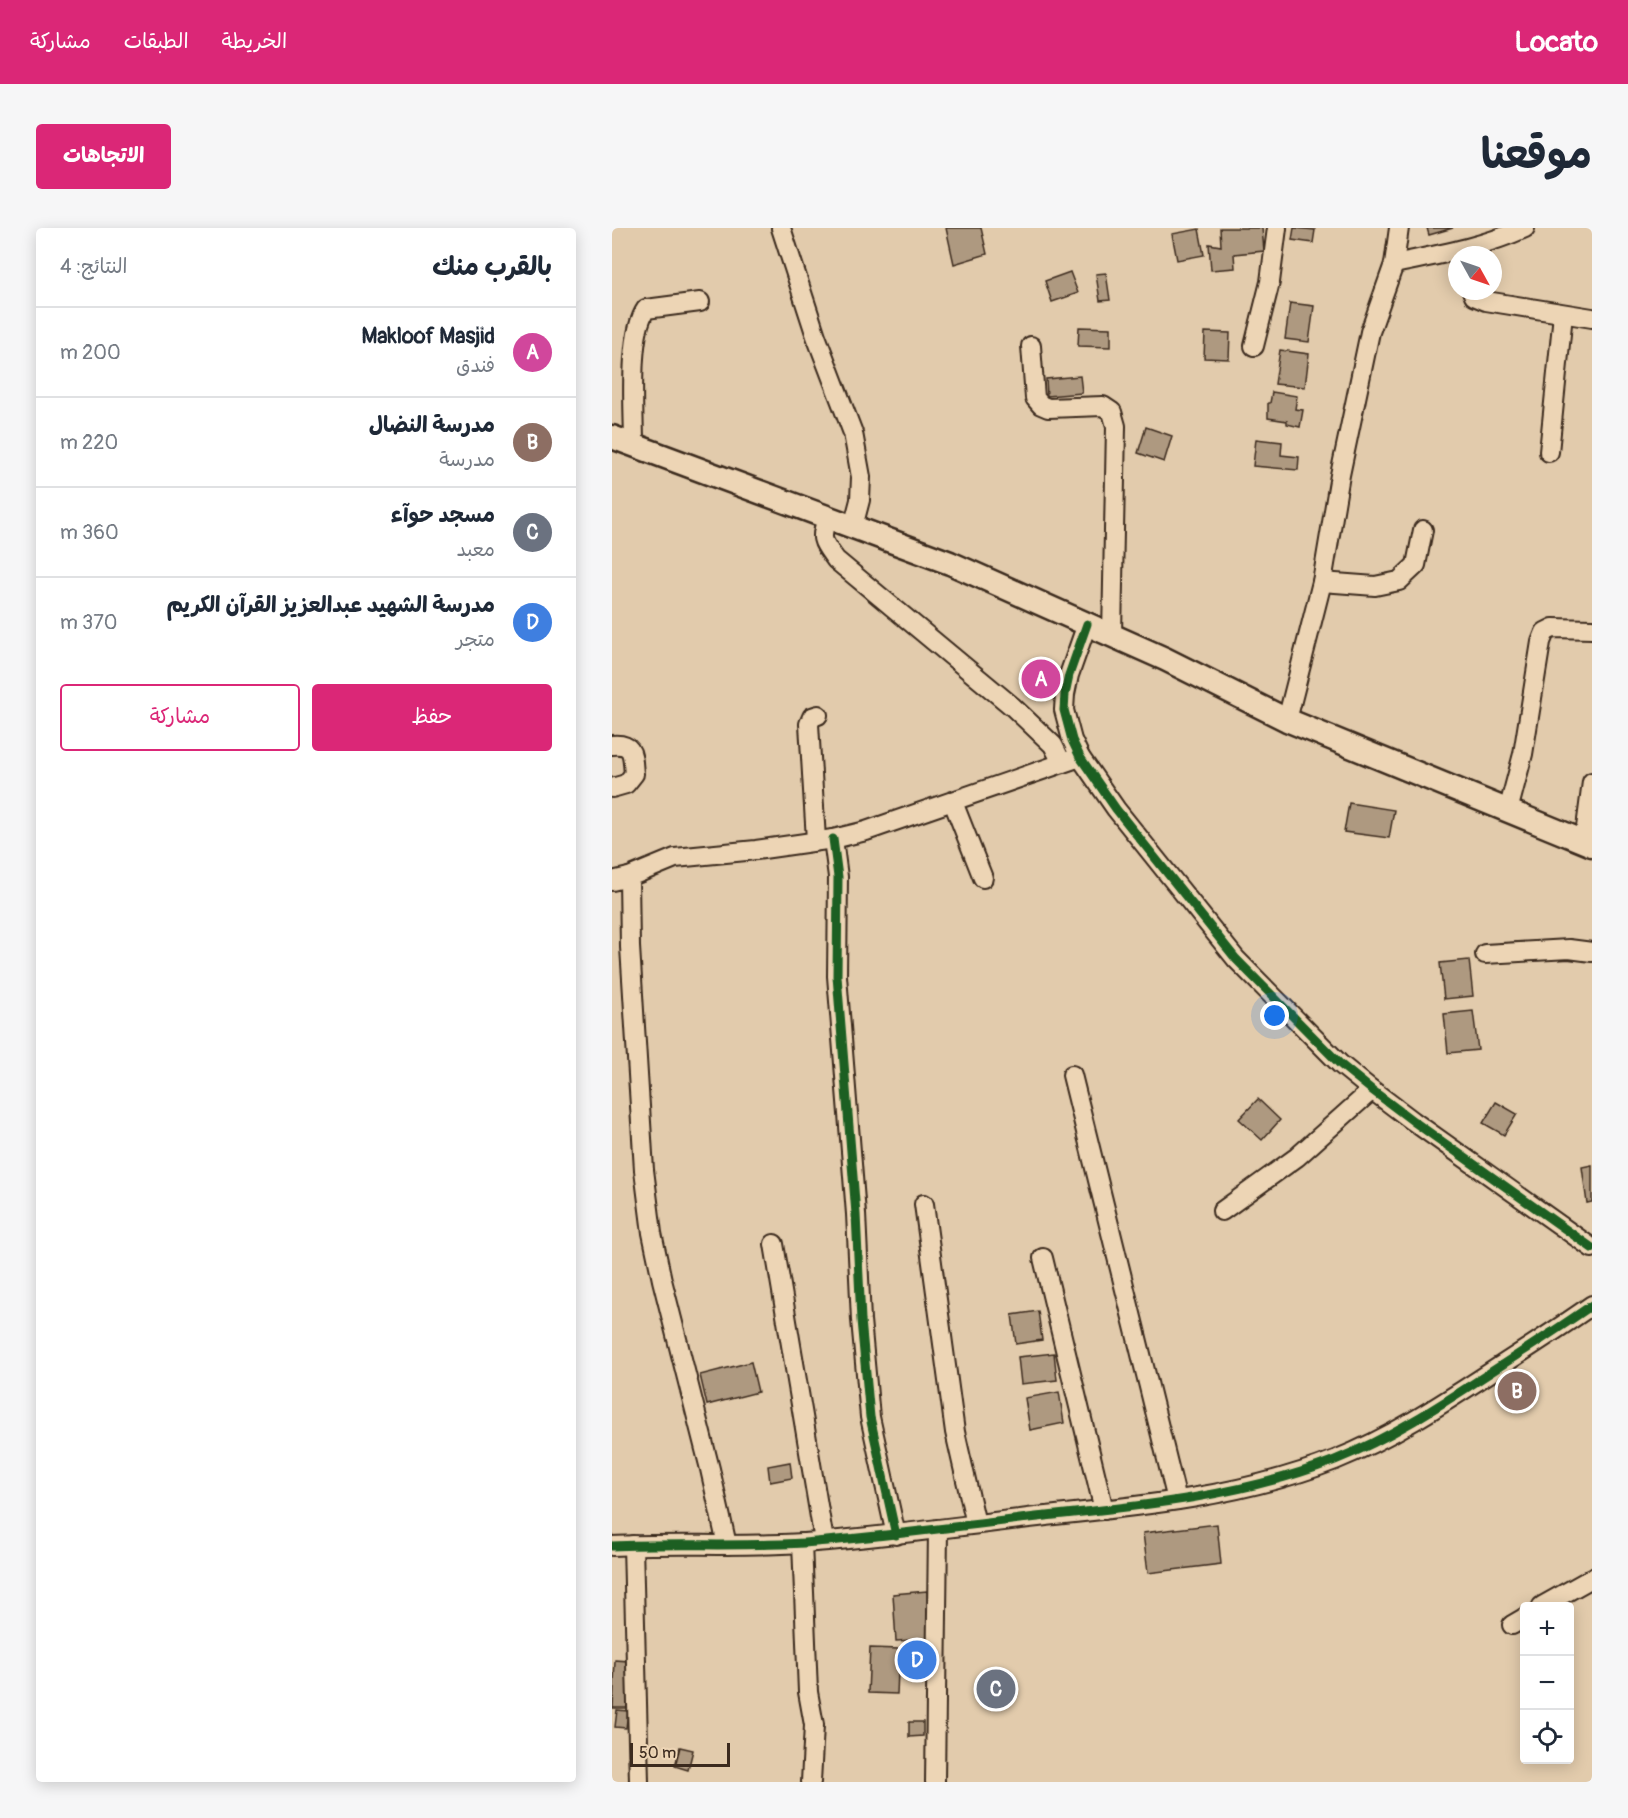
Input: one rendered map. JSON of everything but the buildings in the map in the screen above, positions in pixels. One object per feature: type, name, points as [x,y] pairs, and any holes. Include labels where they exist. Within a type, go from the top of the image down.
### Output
[{"type":"main road","points":[[612,437],[950,563],[1112,635],[1287,720],[1588,844]]},
{"type":"street","points":[[781,228],[816,336],[853,433],[861,477],[861,500],[853,527]]},
{"type":"street","points":[[1254,346],[1270,282],[1277,228]]},
{"type":"street","points":[[1287,720],[1322,582],[1340,475],[1370,332],[1394,264],[1399,228]]},
{"type":"street","points":[[1481,246],[1525,228]]},
{"type":"street","points":[[1394,264],[1448,254]]},
{"type":"street","points":[[1484,300],[1592,318]]},
{"type":"street","points":[[634,445],[635,347],[639,318],[646,309],[700,302]]},
{"type":"street","points":[[1549,452],[1563,314]]},
{"type":"street","points":[[1031,346],[1035,399],[1041,405],[1048,408],[1102,406],[1112,412],[1116,426],[1112,635]]},
{"type":"street","points":[[827,519],[822,533],[823,542],[836,560],[1021,714],[1053,745],[1062,763]]},
{"type":"street","points":[[1322,582],[1375,586],[1399,581],[1416,565],[1423,530]]},
{"type":"street","points":[[1087,624],[1068,675],[1064,710],[1072,740],[1080,757],[1116,808],[1236,958],[1340,1064],[1431,1135],[1592,1248]]},
{"type":"street","points":[[1508,811],[1523,754],[1541,642],[1545,632],[1553,628],[1592,629]]},
{"type":"street","points":[[818,715],[812,717],[809,724],[825,839],[838,877],[837,976],[870,1417],[896,1535]]},
{"type":"street","points":[[612,745],[621,744],[632,752],[634,774],[626,784],[612,788]]},
{"type":"street","points":[[727,1545],[711,1469],[652,1233],[644,1170],[630,947],[621,879],[675,858],[756,850],[866,831],[1080,757]]},
{"type":"street","points":[[1588,844],[1592,783]]},
{"type":"street","points":[[953,802],[983,878]]},
{"type":"street","points":[[1485,954],[1569,949],[1592,952]]},
{"type":"street","points":[[1072,1075],[1178,1500]]},
{"type":"street","points":[[1222,1211],[1297,1157],[1372,1090]]},
{"type":"street","points":[[924,1204],[955,1432],[976,1524]]},
{"type":"street","points":[[1573,1235],[1592,1227]]},
{"type":"street","points":[[774,1244],[824,1541]]},
{"type":"street","points":[[1042,1258],[1104,1510]]},
{"type":"street","points":[[612,1546],[801,1543],[896,1535],[938,1528],[1104,1510],[1240,1490],[1293,1476],[1368,1446],[1436,1408],[1592,1305]]},
{"type":"street","points":[[935,1782],[938,1528]]},
{"type":"street","points":[[801,1543],[808,1692],[814,1725],[811,1782]]},
{"type":"street","points":[[633,1545],[639,1782]]},
{"type":"street","points":[[1549,1602],[1592,1578]]},
{"type":"cycle path","points":[[1087,624],[1069,675],[1065,694],[1064,710],[1072,740],[1080,757],[1116,809],[1236,959],[1340,1064],[1372,1090],[1592,1248]]},
{"type":"cycle path","points":[[833,839],[838,877],[837,976],[856,1214],[861,1320],[870,1417],[896,1535]]},
{"type":"cycle path","points":[[612,1546],[804,1543],[1156,1503],[1265,1483],[1335,1460],[1395,1432],[1592,1305]]},
{"type":"place","name":"Makloof Masjid","points":[[1041,679]]},
{"type":"place","name":"مدرسة النضال","points":[[1517,1391]]},
{"type":"place","name":"مدرسة الشهيد عبدالعزيز القرآن الكريم","points":[[917,1660]]},
{"type":"place","name":"مسجد حوآء","points":[[996,1689]]}]
